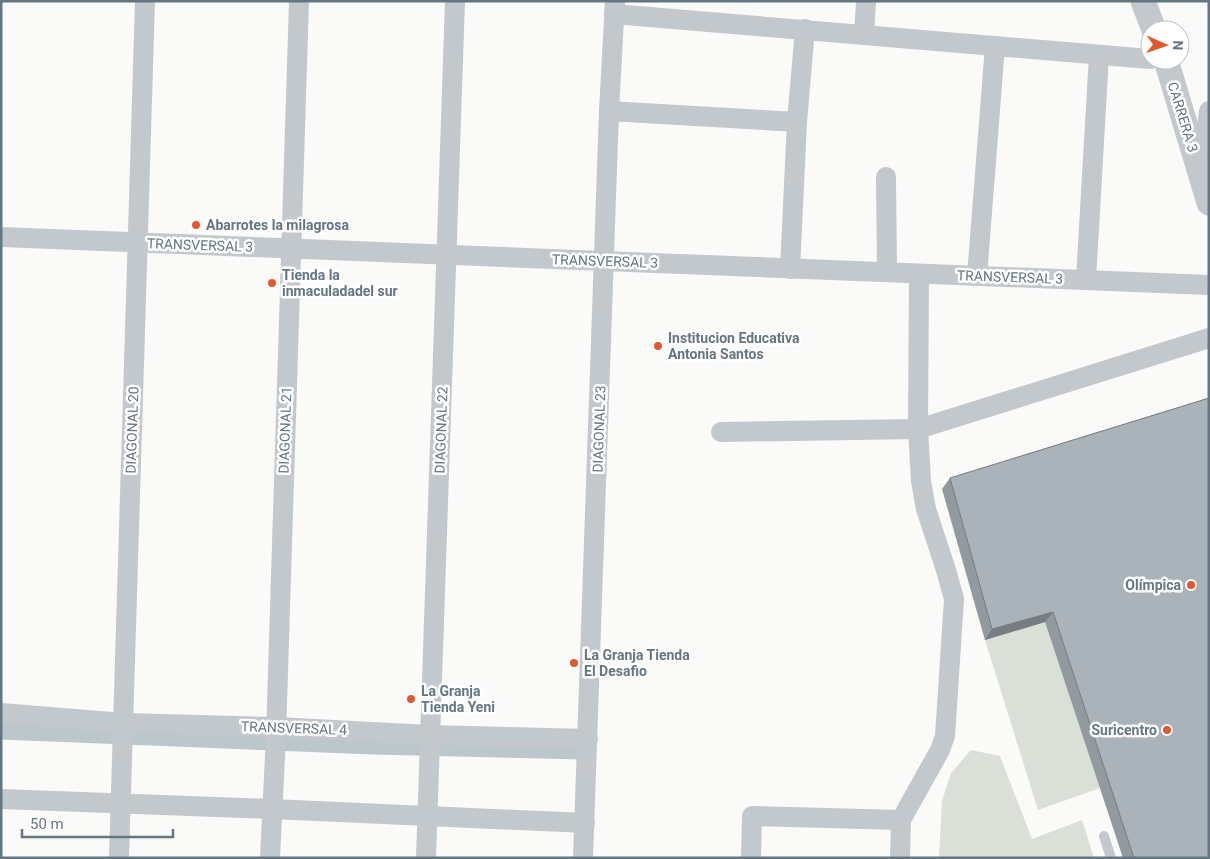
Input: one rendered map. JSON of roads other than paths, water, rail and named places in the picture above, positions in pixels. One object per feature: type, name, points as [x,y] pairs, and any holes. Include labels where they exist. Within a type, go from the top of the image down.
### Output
[{"type":"street","name":"DIAGONAL 20","points":[[118,858],[124,725],[145,1]]},
{"type":"street","name":"DIAGONAL 21","points":[[270,858],[276,732],[299,1]]},
{"type":"street","name":"DIAGONAL 22","points":[[426,858],[455,1]]},
{"type":"street","points":[[864,35],[866,1]]},
{"type":"street","points":[[1143,1],[1150,20]]},
{"type":"street","points":[[614,8],[864,35],[1140,58]]},
{"type":"street","name":"DIAGONAL 23","points":[[584,858],[614,8]]},
{"type":"street","points":[[790,269],[797,122],[805,29]]},
{"type":"street","points":[[977,276],[995,46]]},
{"type":"street","points":[[1086,280],[1098,55]]},
{"type":"street","name":"CARRERA 3","points":[[1169,70],[1209,203]]},
{"type":"street","points":[[609,111],[797,122]]},
{"type":"street","points":[[1201,177],[1209,111]]},
{"type":"street","points":[[886,177],[888,272]]},
{"type":"street","name":"TRANSVERSAL 3","points":[[1,237],[1209,285]]},
{"type":"street","points":[[900,858],[901,820],[940,750],[945,736],[954,598],[926,509],[921,481],[918,429],[919,274]]},
{"type":"street","points":[[721,432],[918,429],[1209,338]]},
{"type":"street","name":"TRANSVERSAL 4","points":[[1,713],[124,725],[430,739],[588,739]]},
{"type":"street","points":[[1,799],[585,823]]},
{"type":"street","points":[[751,858],[752,816],[901,820]]},
{"type":"lane","points":[[1104,836],[1112,858]]},
{"type":"waterway","points":[[1,729],[374,744],[583,749]]},
{"type":"place","name":"Abarrotes la milagrosa","points":[[196,225]]},
{"type":"place","name":"Tienda la inmaculadadel sur","points":[[272,283]]},
{"type":"place","name":"Institucion Educativa Antonia Santos","points":[[658,346]]},
{"type":"place","name":"Olímpica","points":[[1191,585]]},
{"type":"place","name":"La Granja Tienda El Desafio","points":[[574,663]]},
{"type":"place","name":"La Granja Tienda Yeni","points":[[411,699]]},
{"type":"place","name":"Suricentro","points":[[1167,730]]}]
